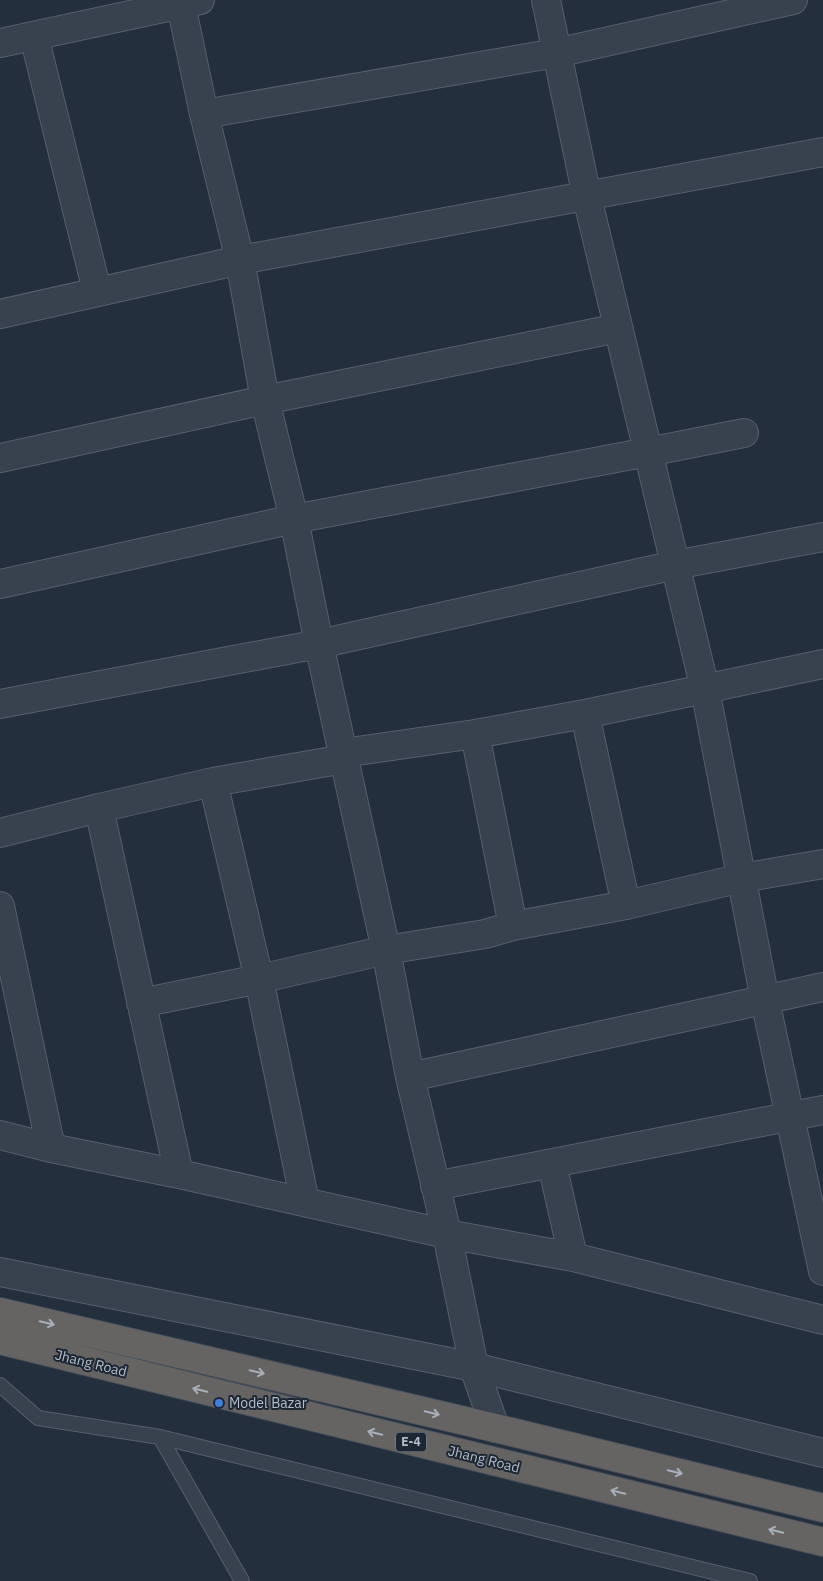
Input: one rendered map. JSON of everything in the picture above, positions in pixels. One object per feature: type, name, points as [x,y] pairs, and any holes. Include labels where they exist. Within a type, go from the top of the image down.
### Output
[{"type":"highway","points":[[10,1314],[10,1343]]},
{"type":"highway","name":"Jhang Road","points":[[10,1314],[495,1428],[823,1508]]},
{"type":"highway","name":"Jhang Road","points":[[10,1343],[823,1542]]},
{"type":"street","points":[[546,0],[587,197],[705,689],[789,1117],[818,1226],[823,1271]]},
{"type":"street","points":[[204,114],[556,53],[793,0]]},
{"type":"street","points":[[0,43],[187,1],[204,114],[240,260],[265,400],[294,519],[319,644],[386,950],[410,1077],[447,1234],[474,1368],[495,1428]]},
{"type":"street","points":[[34,36],[97,291]]},
{"type":"street","points":[[0,314],[240,260],[823,152]]},
{"type":"street","points":[[0,458],[265,400],[618,328]]},
{"type":"street","points":[[0,584],[294,519],[744,432]]},
{"type":"street","points":[[0,704],[319,644],[675,565],[823,537]]},
{"type":"street","points":[[0,833],[213,782],[343,756],[585,714],[823,665]]},
{"type":"street","points":[[585,714],[626,905]]},
{"type":"street","points":[[475,734],[513,926]]},
{"type":"street","points":[[213,782],[259,979],[305,1202]]},
{"type":"street","points":[[98,808],[179,1174]]},
{"type":"street","points":[[140,1003],[259,979],[386,950],[486,934],[513,926],[626,905],[742,878],[823,864]]},
{"type":"street","points":[[0,906],[51,1148]]},
{"type":"street","points":[[410,1077],[823,987]]},
{"type":"street","points":[[435,1186],[823,1110]]},
{"type":"street","points":[[0,1135],[51,1148],[179,1174],[447,1234],[573,1257],[823,1320]]},
{"type":"street","points":[[552,1164],[573,1257]]},
{"type":"street","points":[[0,1272],[474,1368],[823,1452]]},
{"type":"lane","points":[[0,1385],[38,1418],[160,1437],[750,1581]]},
{"type":"lane","points":[[160,1437],[242,1581]]},
{"type":"place","name":"Model Bazar","points":[[219,1403]]}]
